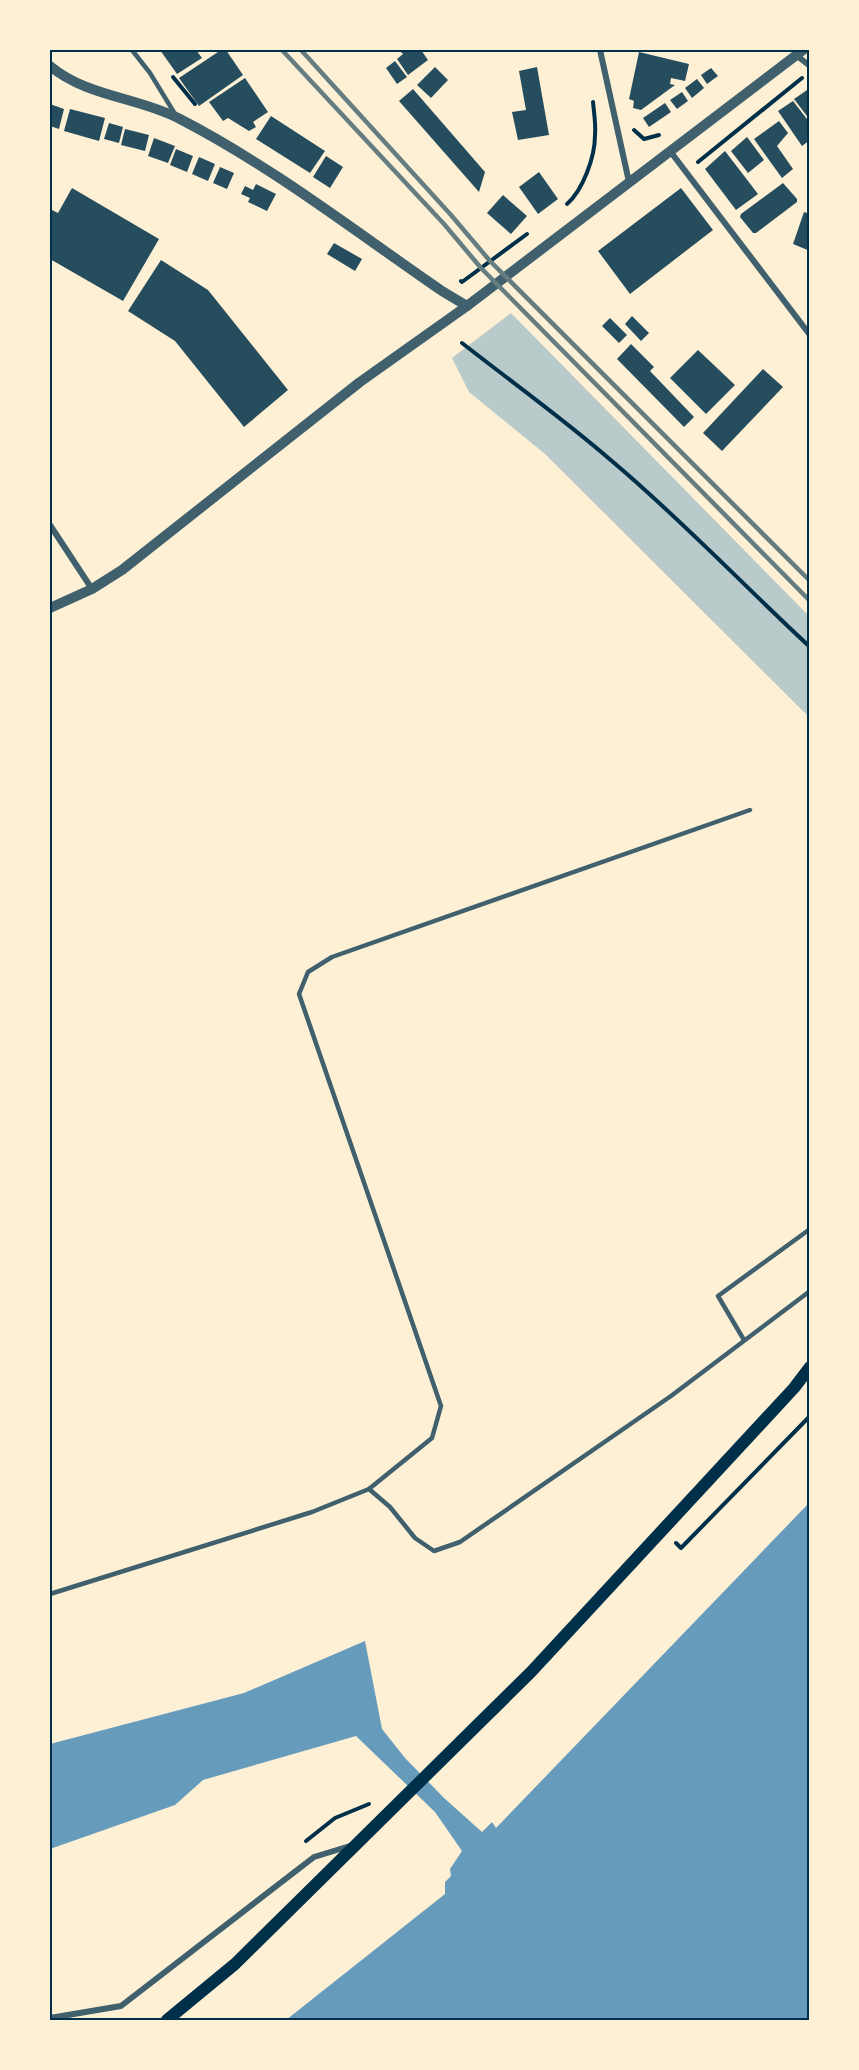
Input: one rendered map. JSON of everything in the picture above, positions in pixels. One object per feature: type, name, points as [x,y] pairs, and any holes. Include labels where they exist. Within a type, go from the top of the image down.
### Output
[{"type":"main road","points":[[167,2020],[235,1964],[531,1672],[794,1388],[810,1367]]},
{"type":"street","points":[[600,50],[629,182]]},
{"type":"street","points":[[50,608],[92,589],[122,570],[360,382],[466,306],[799,52],[810,66]]},
{"type":"street","points":[[50,66],[79,85],[177,117],[262,165],[466,306]]},
{"type":"street","points":[[670,151],[810,335]]},
{"type":"street","points":[[50,525],[92,589]]},
{"type":"street","points":[[50,2018],[121,2006],[314,1857],[356,1845]]},
{"type":"lane","points":[[132,50],[150,73],[177,117]]},
{"type":"lane","points":[[50,1594],[312,1512],[369,1489],[432,1438],[441,1407],[300,994],[308,972],[332,957],[750,810]]},
{"type":"lane","points":[[744,1340],[718,1296],[810,1228]]},
{"type":"lane","points":[[369,1489],[390,1507],[416,1538],[434,1551],[460,1542],[671,1396],[810,1291]]},
{"type":"path","points":[[166,68],[185,95],[197,107]]},
{"type":"path","points":[[686,172],[810,72]]},
{"type":"path","points":[[562,208],[570,202],[578,189],[594,151],[596,136],[593,101]]},
{"type":"path","points":[[618,131],[632,127],[644,139],[664,134]]},
{"type":"path","points":[[452,275],[462,282],[527,234]]},
{"type":"path","points":[[462,344],[560,417],[615,463],[714,554],[810,648]]},
{"type":"path","points":[[681,1548],[810,1416]]},
{"type":"path","points":[[298,1847],[335,1818],[379,1800]]},
{"type":"shaded area","points":[[511,313],[809,616],[809,717],[545,454],[469,392],[452,358]]},
{"type":"water","points":[[809,1503],[809,2020],[286,2020],[445,1894],[445,1882],[451,1876],[450,1869],[462,1851],[435,1812],[356,1736],[203,1780],[175,1805],[50,1849],[50,1744],[244,1693],[365,1641],[382,1729],[405,1758],[444,1798],[482,1832],[492,1822],[496,1828]]},
{"type":"building","points":[[160,50],[196,50],[202,58],[177,74]]},
{"type":"building","points":[[221,50],[226,50],[243,75],[199,106],[179,78]]},
{"type":"building","points":[[399,50],[421,50],[428,60],[408,75],[397,59],[403,54]]},
{"type":"building","points":[[639,52],[689,64],[685,81],[671,78],[670,84],[675,85],[641,110],[633,108],[634,101],[629,99]]},
{"type":"building","points":[[395,61],[407,77],[397,84],[386,68]]},
{"type":"building","points":[[435,67],[448,80],[431,98],[417,85]]},
{"type":"building","points":[[537,67],[549,135],[518,140],[512,112],[526,110],[519,71]]},
{"type":"building","points":[[711,68],[718,76],[707,84],[701,75]]},
{"type":"building","points":[[245,78],[268,112],[253,122],[256,127],[249,131],[228,118],[223,121],[209,102]]},
{"type":"building","points":[[697,79],[704,88],[692,98],[685,88]]},
{"type":"building","points":[[810,88],[810,120],[794,99]]},
{"type":"building","points":[[413,89],[485,172],[479,192],[399,101]]},
{"type":"building","points":[[682,92],[688,101],[677,109],[670,100]]},
{"type":"building","points":[[793,101],[810,123],[810,140],[802,146],[778,111]]},
{"type":"building","points":[[665,103],[671,112],[649,127],[643,118]]},
{"type":"building","points":[[50,104],[64,109],[59,129],[50,126]]},
{"type":"building","points":[[70,109],[105,118],[99,141],[64,131]]},
{"type":"building","points":[[271,116],[325,151],[310,173],[256,139]]},
{"type":"building","points":[[779,121],[788,133],[777,146],[793,169],[782,178],[754,139]]},
{"type":"building","points":[[109,123],[123,127],[119,143],[104,139]]},
{"type":"building","points":[[125,129],[149,135],[145,151],[121,145]]},
{"type":"building","points":[[747,137],[764,160],[748,173],[731,151]]},
{"type":"building","points":[[154,138],[175,146],[168,163],[148,156]]},
{"type":"building","points":[[176,149],[193,156],[187,172],[170,165]]},
{"type":"building","points":[[725,151],[758,194],[736,210],[705,169]]},
{"type":"building","points":[[326,156],[343,167],[330,188],[313,177]]},
{"type":"building","points":[[199,157],[215,164],[208,181],[192,174]]},
{"type":"building","points":[[220,167],[234,173],[227,189],[213,183]]},
{"type":"building","points":[[539,172],[558,199],[538,214],[519,187]]},
{"type":"building","points":[[783,183],[797,202],[753,233],[740,217],[741,214]]},
{"type":"building","points":[[256,184],[276,194],[267,211],[248,202],[250,198],[241,194],[245,186],[253,190]]},
{"type":"building","points":[[72,188],[159,239],[123,301],[50,259],[50,209],[58,213]]},
{"type":"building","points":[[681,188],[713,230],[630,294],[598,251]]},
{"type":"building","points":[[503,195],[527,216],[511,234],[487,213]]},
{"type":"building","points":[[804,212],[810,214],[810,251],[793,244]]},
{"type":"building","points":[[334,243],[362,259],[355,271],[327,254]]},
{"type":"building","points":[[161,260],[208,290],[288,390],[244,427],[175,341],[128,311]]},
{"type":"building","points":[[632,316],[649,333],[641,341],[625,324]]},
{"type":"building","points":[[610,318],[627,335],[619,343],[602,326]]},
{"type":"building","points":[[631,344],[654,367],[650,371],[694,417],[684,427],[617,359]]},
{"type":"building","points":[[698,350],[735,385],[706,414],[670,378]]},
{"type":"building","points":[[763,369],[783,387],[722,451],[703,433]]},
{"type":"railway","points":[[282,50],[444,224],[481,268],[810,601]]},
{"type":"railway","points":[[301,50],[490,261],[810,581]]}]
